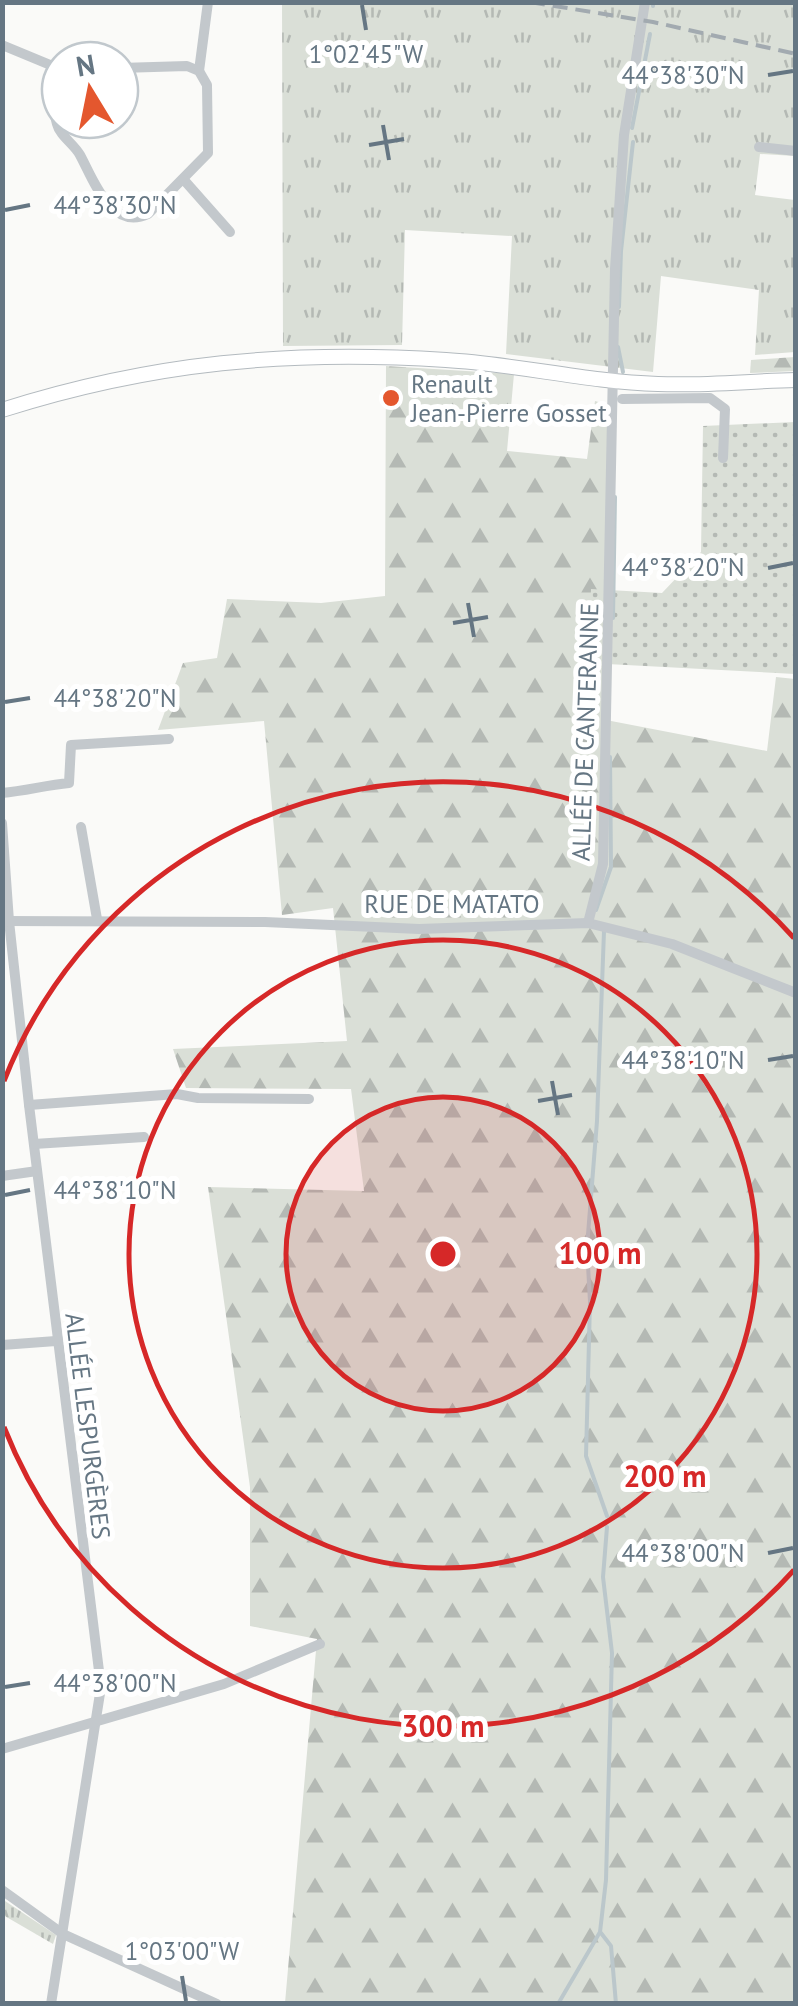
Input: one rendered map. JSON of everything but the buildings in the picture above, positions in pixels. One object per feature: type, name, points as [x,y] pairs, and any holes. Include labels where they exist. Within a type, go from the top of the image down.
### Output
[{"type":"main road","points":[[2,410],[142,373],[265,358],[448,360],[710,391],[796,380]]},
{"type":"street","points":[[67,140],[79,154],[94,188],[120,214],[134,219],[145,216],[184,180],[203,161],[210,143],[207,86],[199,71],[208,2]]},
{"type":"street","name":"ALLÉE DE CANTERANNE","points":[[588,923],[602,864],[615,269],[624,134],[644,2]]},
{"type":"street","points":[[2,45],[40,62]]},
{"type":"street","points":[[140,67],[187,66],[199,71]]},
{"type":"street","points":[[759,147],[796,151]]},
{"type":"street","points":[[184,180],[230,232]]},
{"type":"street","points":[[622,398],[710,391],[725,409],[723,458]]},
{"type":"street","points":[[2,793],[33,791],[69,782],[70,745],[169,739]]},
{"type":"street","name":"ALLÉE LESPURGÈRES","points":[[2,824],[6,921],[100,1676],[51,2004]]},
{"type":"street","points":[[81,828],[97,919]]},
{"type":"street","name":"RUE DE MATATO","points":[[6,921],[350,923],[420,929],[588,923],[672,944],[796,993]]},
{"type":"street","points":[[29,1105],[177,1094],[198,1098],[310,1099]]},
{"type":"street","points":[[34,1144],[144,1137]]},
{"type":"street","points":[[2,1176],[37,1171]]},
{"type":"street","points":[[2,1345],[56,1340]]},
{"type":"street","points":[[2,1749],[224,1684],[320,1644]]},
{"type":"street","points":[[2,1890],[63,1934],[217,2004]]},
{"type":"green space","points":[[282,3],[795,3],[795,156],[760,154],[755,195],[795,200],[795,352],[755,355],[759,290],[661,276],[653,372],[506,354],[512,236],[405,230],[402,345],[283,346]]},
{"type":"green space","points":[[795,357],[795,371],[750,373],[751,360]]},
{"type":"green space","points":[[386,366],[514,374],[507,451],[587,459],[595,401],[609,405],[606,720],[767,751],[776,677],[795,679],[795,2003],[285,2003],[317,1639],[250,1626],[250,1487],[208,1187],[364,1191],[351,1089],[186,1088],[173,1049],[347,1041],[333,908],[282,915],[264,721],[158,730],[183,663],[217,658],[227,599],[321,603],[385,596]]},
{"type":"green space","points":[[795,422],[795,674],[588,663],[591,589],[662,593],[701,552],[703,426]]},
{"type":"green space","points":[[2,1899],[56,1935],[53,1944],[3,1915]]},
{"type":"waterway","points":[[632,128],[650,34]]},
{"type":"waterway","points":[[619,307],[633,142]]},
{"type":"waterway","points":[[618,347],[623,372]]},
{"type":"waterway","points":[[613,618],[615,497]]},
{"type":"waterway","points":[[596,910],[611,867],[610,757]]},
{"type":"waterway","points":[[604,931],[597,1121],[587,1247],[590,1302],[586,1456],[607,1516]]},
{"type":"waterway","points":[[558,2004],[600,1932],[606,1880],[612,1653],[603,1577],[607,1527]]},
{"type":"waterway","points":[[601,1933],[611,1946],[616,2004]]},
{"type":"railway","points":[[530,2],[653,22],[796,54]]},
{"type":"place","name":"Renault Jean-Pierre Gosset","points":[[391,398]]}]
